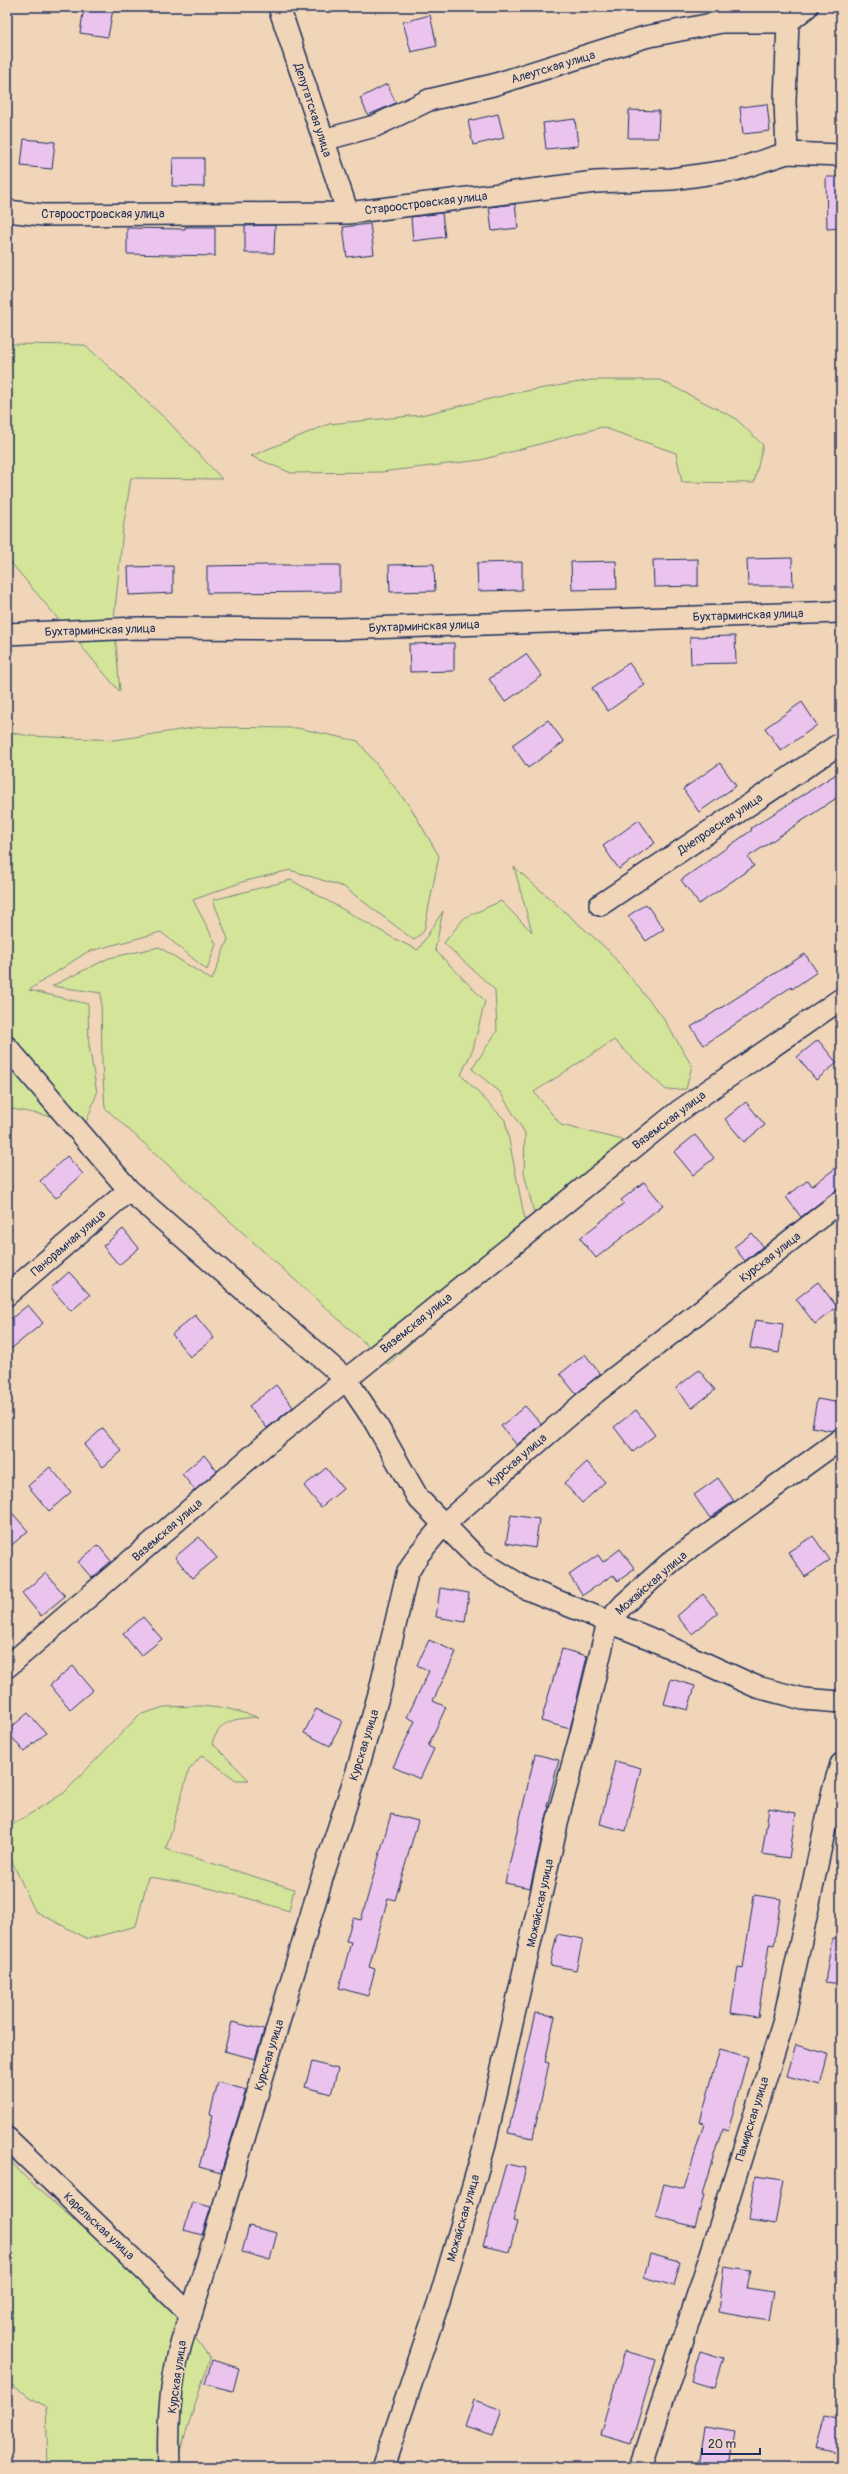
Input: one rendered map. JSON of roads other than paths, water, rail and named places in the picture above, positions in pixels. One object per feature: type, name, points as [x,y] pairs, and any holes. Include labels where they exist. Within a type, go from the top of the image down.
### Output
[{"type":"street","name":"Депутатская улица","points":[[279,7],[348,213]]},
{"type":"street","points":[[787,153],[785,101],[788,22],[807,7]]},
{"type":"street","name":"Алеутская улица","points":[[323,140],[375,126],[429,100],[493,85],[645,37],[722,22],[788,22]]},
{"type":"street","name":"Староостровская улица","points":[[7,211],[43,215],[348,213],[595,182],[672,179],[734,170],[787,153],[841,155]]},
{"type":"street","name":"Бухтарминская улица","points":[[7,634],[138,628],[346,628],[841,612]]},
{"type":"street","name":"Днепровская улица","points":[[600,905],[841,743]]},
{"type":"street","name":"Вяземская улица","points":[[7,1667],[265,1446],[678,1111],[841,999]]},
{"type":"street","points":[[7,1047],[128,1190],[346,1379],[375,1422],[418,1498],[479,1560],[525,1588],[649,1638],[757,1687],[803,1699],[841,1702]]},
{"type":"street","name":"Панорамная улица","points":[[7,1295],[128,1190]]},
{"type":"street","name":"Курская улица","points":[[169,2467],[168,2447],[175,2372],[182,2336],[191,2315],[323,1875],[358,1768],[380,1690],[407,1574],[418,1555],[443,1525],[595,1393],[841,1201]]},
{"type":"street","name":"Можайская улица","points":[[383,2467],[440,2298],[484,2148],[560,1806],[582,1734],[608,1622],[624,1604],[672,1562],[841,1439]]},
{"type":"street","name":"Памирская улица","points":[[641,2467],[712,2251],[784,2020],[833,1790],[841,1764]]},
{"type":"street","name":"Карельская улица","points":[[7,2138],[191,2315]]}]
